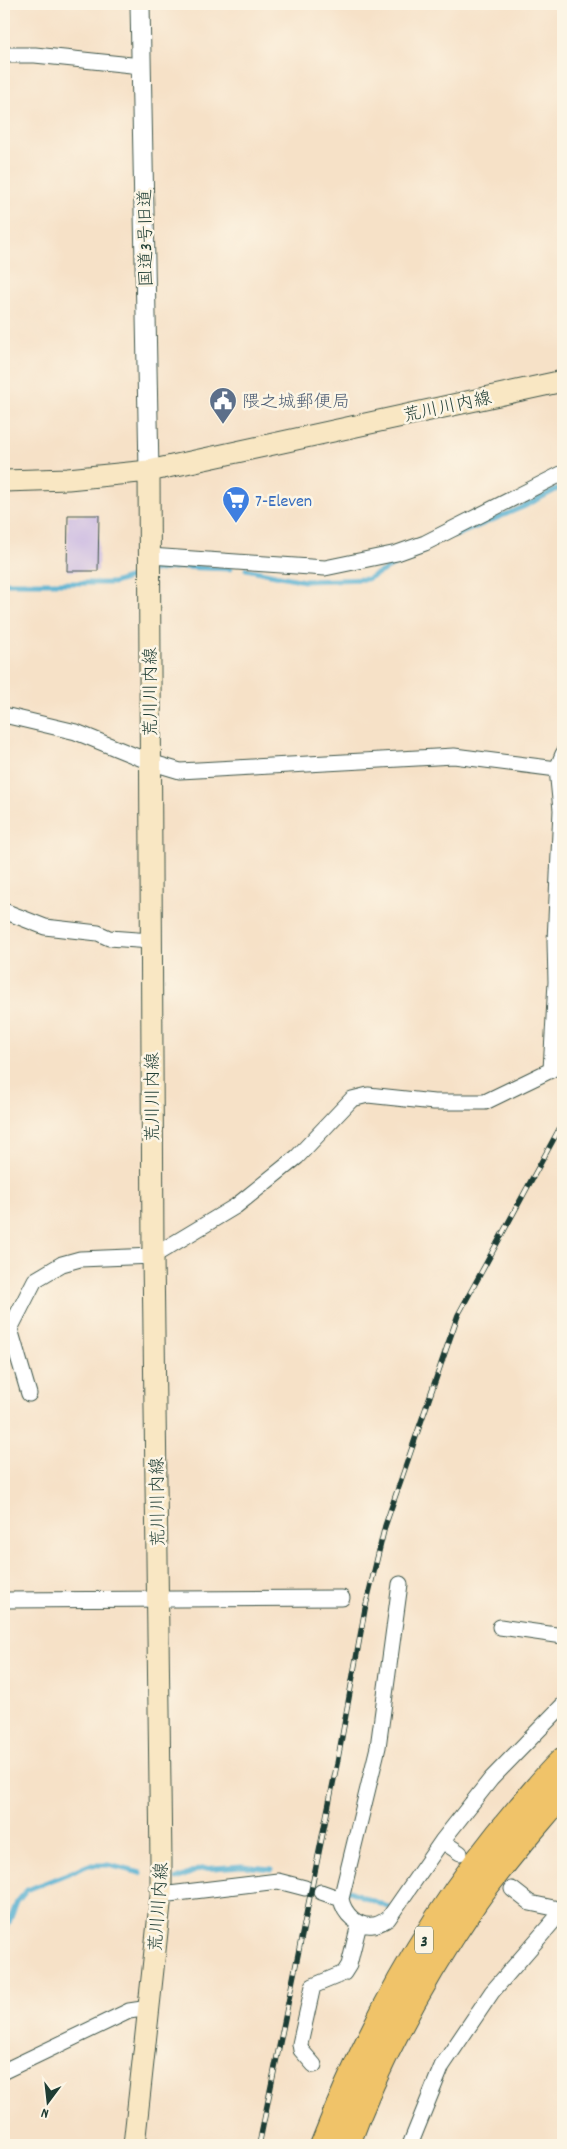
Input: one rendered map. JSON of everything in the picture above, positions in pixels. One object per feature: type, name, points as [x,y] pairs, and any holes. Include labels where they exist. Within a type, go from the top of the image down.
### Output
[{"type":"highway","name":"3","points":[[323,2145],[341,2099],[414,1956],[458,1886],[504,1827],[563,1760]]},
{"type":"highway","name":"3","points":[[347,2145],[359,2110],[392,2040],[432,1971],[475,1902],[563,1793]]},
{"type":"main road","name":"荒川川内線","points":[[134,2145],[161,1895],[153,1256],[149,472],[563,381]]},
{"type":"main road","points":[[4,481],[68,479],[149,472]]},
{"type":"street","name":"国道3号旧道","points":[[140,4],[149,472]]},
{"type":"street","points":[[4,55],[36,55],[141,66]]},
{"type":"street","points":[[150,566],[325,568],[397,552],[425,543],[563,473]]},
{"type":"street","points":[[4,715],[76,732],[150,762],[180,771],[454,756],[557,769]]},
{"type":"street","points":[[29,1394],[7,1331],[35,1280],[62,1264],[80,1259],[153,1256],[236,1206],[297,1158],[352,1099],[368,1095],[434,1102],[485,1102],[551,1070],[556,982],[555,941],[561,810],[557,769],[563,754]]},
{"type":"street","points":[[4,911],[45,927],[98,933],[109,938],[151,941]]},
{"type":"street","points":[[400,1584],[378,1747],[341,1899],[343,1909],[359,1924],[374,1925],[388,1919],[442,1841],[491,1779],[563,1705]]},
{"type":"street","points":[[4,1600],[342,1598]]},
{"type":"street","points":[[500,1627],[563,1636]]},
{"type":"street","points":[[442,1841],[460,1853]]},
{"type":"street","points":[[161,1895],[278,1881],[304,1888]]},
{"type":"street","points":[[410,2145],[442,2066],[492,1992],[563,1910],[530,1903],[512,1889]]},
{"type":"street","points":[[321,1892],[341,1899]]},
{"type":"street","points":[[314,2065],[301,2050],[300,2044],[313,1986],[344,1974],[349,1964],[359,1924]]},
{"type":"street","points":[[4,2071],[129,2011],[149,2008]]},
{"type":"building","points":[[68,515],[99,515],[98,571],[67,571]]},
{"type":"waterway","points":[[455,536],[523,507],[563,486]]},
{"type":"waterway","points":[[246,569],[304,581],[367,579],[424,550]]},
{"type":"waterway","points":[[154,571],[179,567],[230,569]]},
{"type":"waterway","points":[[4,583],[113,583],[145,573]]},
{"type":"waterway","points":[[4,1935],[17,1902],[27,1890],[89,1865],[108,1865],[141,1873]]},
{"type":"waterway","points":[[177,1879],[200,1869],[242,1866],[271,1869]]},
{"type":"waterway","points":[[347,1890],[388,1907]]},
{"type":"railway","points":[[259,2145],[337,1764],[365,1609],[385,1526],[458,1315],[563,1122]]},
{"type":"place","name":"隈之城郵便局","points":[[223,425]]},
{"type":"place","name":"7-Eleven","points":[[236,524]]}]
